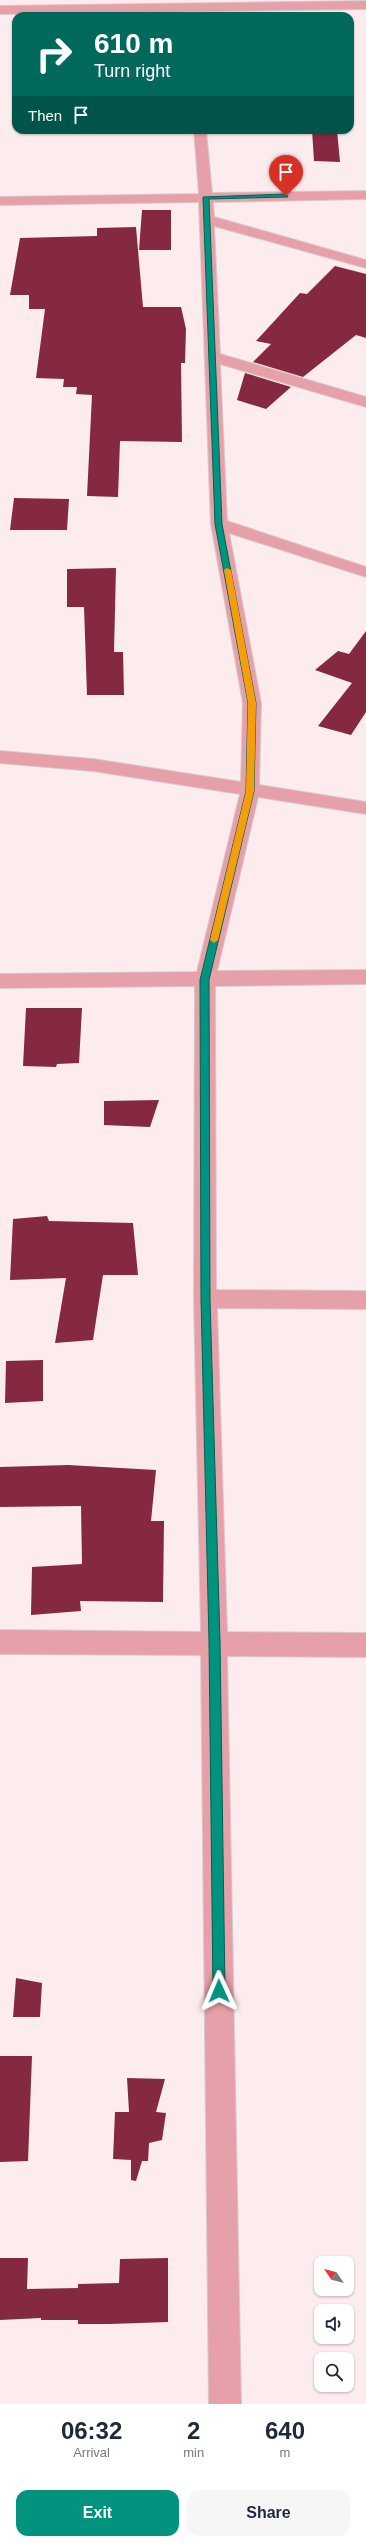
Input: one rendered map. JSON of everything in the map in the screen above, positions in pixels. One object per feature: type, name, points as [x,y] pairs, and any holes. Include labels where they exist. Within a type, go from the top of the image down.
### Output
[{"type":"street","points":[[0,10],[366,5]]},
{"type":"street","points":[[200,134],[206,197],[219,524],[252,703],[250,791],[204,980],[206,1299],[214,1642],[225,2404]]},
{"type":"street","points":[[0,201],[366,195]]},
{"type":"street","points":[[206,219],[366,264]]},
{"type":"street","points":[[213,357],[366,402]]},
{"type":"street","points":[[219,524],[366,572]]},
{"type":"street","points":[[0,757],[93,765],[250,791],[366,808]]},
{"type":"street","points":[[0,981],[366,978]]},
{"type":"street","points":[[206,1299],[366,1300]]},
{"type":"street","points":[[0,1642],[214,1642],[366,1645]]},
{"type":"building","points":[[312,134],[337,134],[340,162],[314,161]]},
{"type":"building","points":[[142,210],[171,210],[171,250],[139,250]]},
{"type":"building","points":[[136,227],[143,307],[181,307],[186,329],[185,363],[181,363],[182,442],[120,441],[118,497],[87,496],[92,395],[76,394],[77,387],[63,387],[64,379],[36,378],[45,309],[29,309],[29,295],[10,295],[20,238],[97,236],[97,228]]},
{"type":"building","points":[[335,266],[366,274],[366,338],[356,335],[303,377],[253,362],[271,344],[256,341],[300,293],[307,294]]},
{"type":"building","points":[[245,373],[291,387],[266,409],[237,400]]},
{"type":"building","points":[[14,498],[69,499],[67,530],[10,530]]},
{"type":"building","points":[[116,568],[114,652],[123,652],[124,695],[87,695],[84,607],[67,607],[67,569]]},
{"type":"building","points":[[366,631],[366,712],[351,735],[318,726],[352,683],[315,670],[338,651],[349,654]]},
{"type":"building","points":[[26,1008],[82,1008],[79,1063],[57,1064],[56,1067],[23,1066]]},
{"type":"building","points":[[159,1100],[150,1127],[104,1125],[104,1101]]},
{"type":"building","points":[[47,1216],[49,1221],[133,1223],[138,1275],[103,1275],[93,1340],[55,1343],[66,1278],[10,1280],[13,1219]]},
{"type":"building","points":[[43,1360],[43,1401],[5,1403],[6,1361]]},
{"type":"building","points":[[68,1465],[156,1470],[151,1521],[164,1521],[163,1602],[80,1601],[81,1611],[31,1615],[32,1567],[82,1564],[81,1506],[0,1507],[0,1467]]},
{"type":"building","points":[[16,1978],[42,1983],[40,2017],[13,2017]]},
{"type":"building","points":[[0,2056],[32,2056],[28,2161],[0,2162]]},
{"type":"building","points":[[127,2078],[165,2079],[156,2112],[166,2113],[162,2140],[149,2143],[148,2161],[142,2161],[136,2181],[131,2180],[131,2160],[113,2159],[115,2112],[129,2112]]},
{"type":"building","points":[[0,2258],[28,2258],[27,2289],[78,2288],[78,2284],[119,2283],[120,2259],[168,2258],[168,2322],[78,2324],[78,2320],[41,2320],[41,2318],[0,2320]]},
{"type":"slow traffic","points":[[214,940],[250,791],[252,703],[227,570]]},
{"type":"route","points":[[219,1991],[214,1642],[206,1299],[204,980],[250,791],[252,703],[219,524],[206,197],[286,196]]}]
